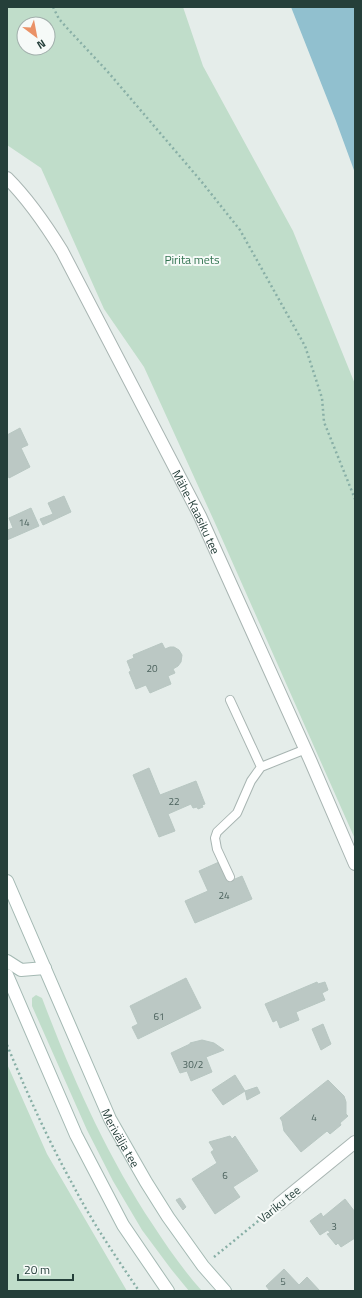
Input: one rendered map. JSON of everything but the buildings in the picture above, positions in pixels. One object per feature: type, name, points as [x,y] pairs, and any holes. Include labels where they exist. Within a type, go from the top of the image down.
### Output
[{"type":"street","name":"Mähe-Kaasiku tee","points":[[7,178],[20,191],[41,217],[62,251],[200,516],[306,749],[355,864]]},
{"type":"street","name":"Merivälja tee","points":[[7,881],[110,1119],[146,1182],[203,1266],[225,1291]]},
{"type":"street","points":[[7,961],[21,970],[45,968]]},
{"type":"street","points":[[7,974],[76,1136],[123,1225],[168,1291]]},
{"type":"street","name":"Variku tee","points":[[279,1204],[355,1142]]},
{"type":"lane","points":[[230,700],[261,767]]},
{"type":"lane","points":[[230,877],[217,849],[215,838],[217,832],[237,813],[251,781],[261,767],[306,749]]},
{"type":"path","points":[[53,7],[63,23],[201,181],[240,230],[305,346],[322,398],[324,422],[355,499]]},
{"type":"path","points":[[7,1045],[37,1115],[73,1186],[108,1244],[139,1291]]},
{"type":"path","name":"Variku tee","points":[[203,1266],[279,1204]]},
{"type":"green space","name":"Pirita mets","points":[[7,7],[183,7],[203,66],[293,231],[355,384],[355,839],[144,367],[104,309],[41,168],[7,145]]},
{"type":"green space","points":[[36,995],[42,998],[78,1086],[120,1171],[164,1242],[202,1291],[189,1291],[171,1269],[142,1230],[113,1181],[87,1130],[32,1006],[32,998]]},
{"type":"green space","points":[[7,1064],[47,1154],[127,1291],[7,1291]]},
{"type":"water","points":[[291,7],[355,7],[355,173],[336,121]]}]
